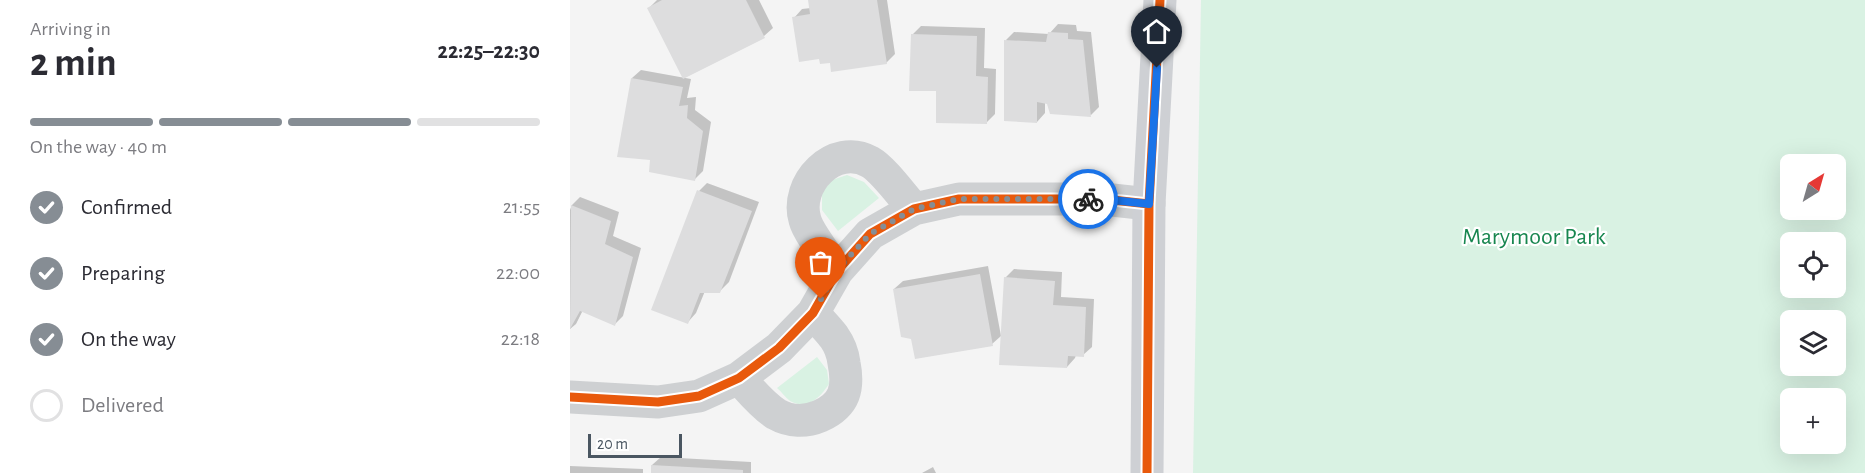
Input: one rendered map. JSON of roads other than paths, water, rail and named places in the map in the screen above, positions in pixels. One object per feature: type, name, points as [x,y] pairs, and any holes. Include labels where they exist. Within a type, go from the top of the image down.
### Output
[{"type":"main road","points":[[1148,473],[1149,204],[1160,0]]},
{"type":"street","points":[[837,270],[805,222],[802,207],[811,178],[822,167],[836,159],[854,157],[870,162],[914,209]]},
{"type":"street","points":[[570,397],[658,402],[699,396],[739,378],[780,348],[813,313],[837,270],[870,234],[914,209],[959,199],[1103,199],[1149,204]]},
{"type":"street","points":[[739,378],[760,401],[776,414],[794,421],[813,419],[831,411],[843,398],[847,380],[843,358],[835,339],[813,313]]},
{"type":"park label","name":"Marymoor Park","points":[[1534,236]]}]
